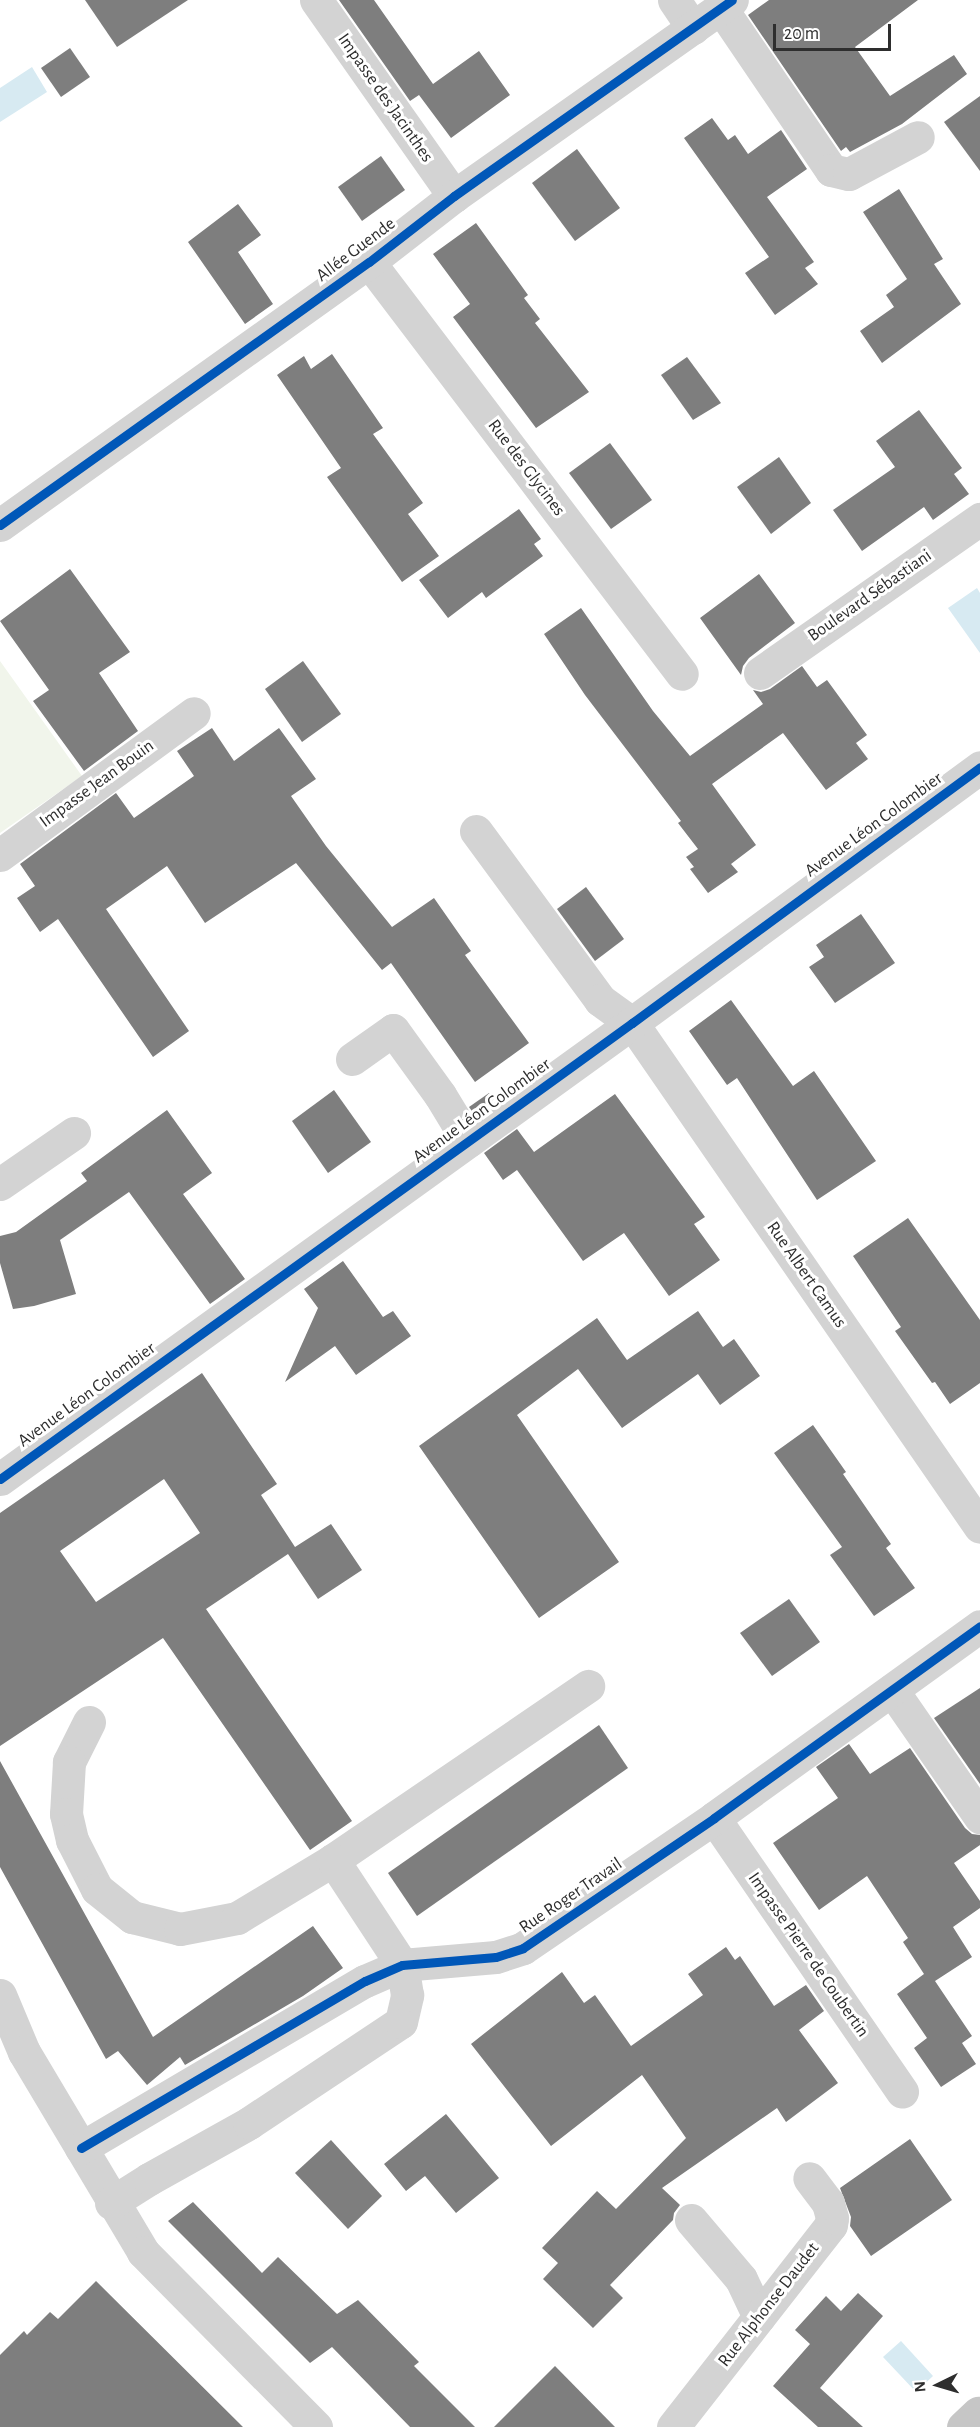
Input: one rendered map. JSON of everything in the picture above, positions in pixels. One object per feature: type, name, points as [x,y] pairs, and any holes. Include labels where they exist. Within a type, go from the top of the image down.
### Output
[{"type":"street","name":"Impasse des Jacinthes","points":[[316,0],[454,196]]},
{"type":"street","points":[[674,0],[693,28]]},
{"type":"street","name":"Allée Guende","points":[[0,525],[369,262],[454,196],[726,4]]},
{"type":"street","points":[[726,4],[831,170],[849,174],[918,137]]},
{"type":"street","name":"Rue des Glycines","points":[[369,262],[682,674]]},
{"type":"street","name":"Boulevard Sébastiani","points":[[760,673],[980,519]]},
{"type":"street","name":"Impasse Jean Bouin","points":[[0,855],[194,713]]},
{"type":"street","name":"Avenue Léon Colombier","points":[[0,1479],[632,1023],[980,767]]},
{"type":"street","name":"Rue Albert Camus","points":[[476,831],[600,1000],[632,1023],[980,1527]]},
{"type":"street","points":[[352,1059],[393,1030],[468,1141]]},
{"type":"street","points":[[0,1184],[74,1133]]},
{"type":"street","name":"Rue Roger Travail","points":[[81,2148],[365,1981],[402,1965],[496,1957],[523,1948],[714,1818],[980,1626]]},
{"type":"street","points":[[89,1722],[69,1762],[66,1814],[72,1840],[97,1889],[132,1917],[180,1929],[237,1918],[333,1860],[588,1686]]},
{"type":"street","points":[[892,1690],[980,1817]]},
{"type":"street","name":"Impasse Pierre de Coubertin","points":[[714,1818],[902,2092]]},
{"type":"street","points":[[111,2203],[249,2123],[401,2022],[408,1995],[402,1965],[333,1860]]},
{"type":"street","points":[[0,1995],[12,2047],[81,2148],[111,2203],[143,2252],[316,2427]]},
{"type":"street","name":"Rue Alphonse Daudet","points":[[673,2427],[831,2225],[832,2218],[828,2203],[809,2178]]},
{"type":"street","points":[[691,2220],[741,2279],[759,2318]]},
{"type":"shaded area","points":[[32,67],[47,92],[0,122],[0,88]]},
{"type":"shaded area","points":[[977,588],[980,593],[980,653],[948,608]]},
{"type":"shaded area","points":[[0,661],[82,776],[0,833]]},
{"type":"shaded area","points":[[901,2341],[933,2376],[916,2392],[883,2357]]},
{"type":"building","points":[[85,0],[188,0],[117,47]]},
{"type":"building","points":[[339,0],[374,0],[433,84],[479,51],[510,95],[451,138],[419,95],[410,101]]},
{"type":"building","points":[[769,0],[918,0],[855,47],[890,96],[954,55],[967,74],[902,124],[850,152],[846,147],[841,151],[748,15]]},
{"type":"building","points":[[70,48],[90,77],[61,97],[41,68]]},
{"type":"building","points":[[980,96],[980,171],[944,122]]},
{"type":"building","points":[[712,118],[728,140],[735,135],[748,154],[781,130],[807,169],[767,197],[814,262],[805,268],[818,284],[775,315],[745,273],[769,257],[684,138]]},
{"type":"building","points":[[577,149],[620,208],[575,241],[532,183]]},
{"type":"building","points":[[381,156],[405,190],[362,221],[338,187]]},
{"type":"building","points":[[899,189],[943,259],[934,264],[961,304],[882,363],[860,331],[894,307],[886,295],[907,279],[863,212]]},
{"type":"building","points":[[238,204],[261,235],[238,252],[273,304],[245,324],[188,242]]},
{"type":"building","points":[[476,223],[528,295],[524,298],[540,319],[535,323],[589,392],[536,428],[453,317],[470,304],[433,254]]},
{"type":"building","points":[[332,354],[383,428],[373,434],[423,503],[408,514],[439,556],[402,582],[327,477],[341,468],[277,375],[304,356],[311,369]]},
{"type":"building","points":[[687,357],[721,403],[693,420],[661,375]]},
{"type":"building","points":[[919,410],[962,468],[954,474],[969,494],[933,520],[924,507],[862,551],[833,510],[895,467],[876,441]]},
{"type":"building","points":[[610,443],[652,500],[611,529],[569,473]]},
{"type":"building","points":[[779,457],[811,503],[771,534],[737,487]]},
{"type":"building","points":[[519,509],[541,539],[534,544],[543,556],[486,598],[482,592],[448,618],[419,580]]},
{"type":"building","points":[[70,569],[130,652],[99,673],[138,731],[84,771],[33,701],[49,690],[0,621]]},
{"type":"building","points":[[759,574],[795,623],[749,658],[743,666],[741,675],[700,618]]},
{"type":"building","points":[[581,608],[653,711],[690,756],[763,704],[753,690],[761,692],[770,689],[802,666],[817,687],[827,680],[867,735],[856,743],[868,759],[826,790],[783,733],[712,784],[756,845],[731,864],[738,872],[708,893],[690,869],[694,867],[686,857],[698,849],[678,823],[681,821],[585,695],[544,634]]},
{"type":"building","points":[[303,661],[341,714],[302,742],[265,689]]},
{"type":"building","points":[[212,728],[234,761],[279,728],[316,779],[291,796],[326,846],[392,927],[434,898],[471,951],[465,955],[529,1043],[475,1082],[391,963],[382,970],[296,863],[205,923],[167,866],[106,909],[189,1031],[153,1057],[58,919],[40,932],[17,898],[35,886],[20,864],[116,793],[134,818],[194,776],[177,751]]},
{"type":"building","points":[[586,887],[624,939],[595,961],[557,909]]},
{"type":"building","points":[[861,914],[895,963],[835,1003],[809,967],[824,957],[816,945]]},
{"type":"building","points":[[731,1000],[793,1086],[814,1071],[876,1161],[817,1200],[737,1078],[727,1085],[689,1031]]},
{"type":"building","points":[[334,1090],[371,1142],[328,1173],[292,1121]]},
{"type":"building","points":[[489,1093],[494,1099],[474,1114],[469,1107]]},
{"type":"building","points":[[615,1094],[705,1217],[694,1224],[720,1260],[669,1296],[624,1233],[583,1261],[517,1170],[503,1180],[484,1153],[517,1129],[534,1152]]},
{"type":"building","points":[[167,1110],[212,1173],[183,1194],[245,1279],[210,1304],[129,1192],[60,1240],[76,1294],[34,1306],[13,1309],[0,1263],[0,1236],[16,1232],[87,1181],[81,1173]]},
{"type":"building","points":[[908,1218],[980,1320],[980,1383],[950,1404],[895,1331],[901,1327],[853,1256]]},
{"type":"building","points":[[343,1261],[383,1317],[393,1311],[411,1336],[356,1375],[335,1346],[285,1382],[318,1308],[304,1289]]},
{"type":"building","points":[[698,1311],[723,1347],[734,1339],[760,1376],[720,1405],[698,1374],[622,1428],[578,1369],[517,1415],[619,1562],[539,1618],[419,1446],[597,1318],[627,1360]]},
{"type":"building","points":[[202,1373],[277,1484],[261,1495],[295,1547],[331,1524],[362,1570],[318,1599],[288,1554],[206,1609],[352,1821],[310,1850],[163,1638],[0,1746],[0,1513]],"holes":[[[164,1479],[200,1533],[96,1602],[60,1551]]]},
{"type":"building","points":[[813,1425],[846,1472],[843,1474],[891,1544],[886,1548],[915,1588],[874,1616],[830,1555],[842,1547],[774,1453]]},
{"type":"building","points":[[789,1599],[820,1642],[772,1676],[740,1633]]},
{"type":"building","points":[[980,1688],[980,1784],[934,1718]]},
{"type":"building","points":[[599,1725],[628,1768],[417,1916],[388,1873]]},
{"type":"building","points":[[849,1744],[870,1774],[910,1748],[965,1828],[972,1834],[980,1835],[980,1845],[954,1863],[980,1901],[980,1908],[953,1927],[972,1957],[935,1981],[972,2036],[962,2043],[976,2064],[941,2087],[914,2048],[927,2038],[897,1994],[924,1974],[903,1942],[908,1938],[867,1876],[819,1910],[773,1843],[838,1798],[816,1767]]},
{"type":"building","points":[[0,1761],[153,2037],[313,1926],[343,1968],[303,1996],[185,2065],[180,2057],[147,2085],[118,2051],[106,2059],[0,1867]]},
{"type":"building","points":[[726,1947],[735,1960],[740,1956],[774,2006],[806,1985],[824,2011],[799,2030],[838,2083],[786,2122],[777,2108],[662,2188],[680,2205],[674,2213],[673,2220],[610,2285],[623,2298],[593,2328],[543,2279],[558,2263],[542,2248],[597,2191],[616,2209],[686,2138],[642,2075],[551,2146],[471,2044],[562,1972],[584,2003],[595,1995],[631,2046],[703,1995],[688,1974]]},
{"type":"building","points":[[446,2114],[499,2178],[456,2213],[425,2176],[406,2191],[384,2164]]},
{"type":"building","points":[[910,2139],[952,2200],[871,2256],[850,2226],[851,2217],[840,2188]]},
{"type":"building","points":[[331,2140],[382,2196],[348,2229],[295,2173]]},
{"type":"building","points":[[193,2202],[262,2273],[278,2257],[337,2314],[358,2300],[419,2362],[414,2366],[475,2427],[410,2427],[332,2347],[310,2363],[168,2221]]},
{"type":"building","points":[[96,2281],[243,2427],[0,2427],[0,2355],[24,2331],[27,2335],[50,2312],[58,2319]]},
{"type":"building","points":[[858,2293],[883,2316],[820,2388],[863,2427],[818,2427],[773,2386],[810,2344],[795,2330],[826,2296],[841,2311]]},
{"type":"building","points":[[555,2366],[615,2427],[494,2427]]},
{"type":"cycle path","points":[[0,525],[369,262],[454,196],[732,0]]},
{"type":"cycle path","points":[[0,1479],[632,1023],[980,767]]},
{"type":"cycle path","points":[[81,2148],[365,1981],[402,1965],[496,1957],[523,1948],[714,1818],[980,1626]]}]
